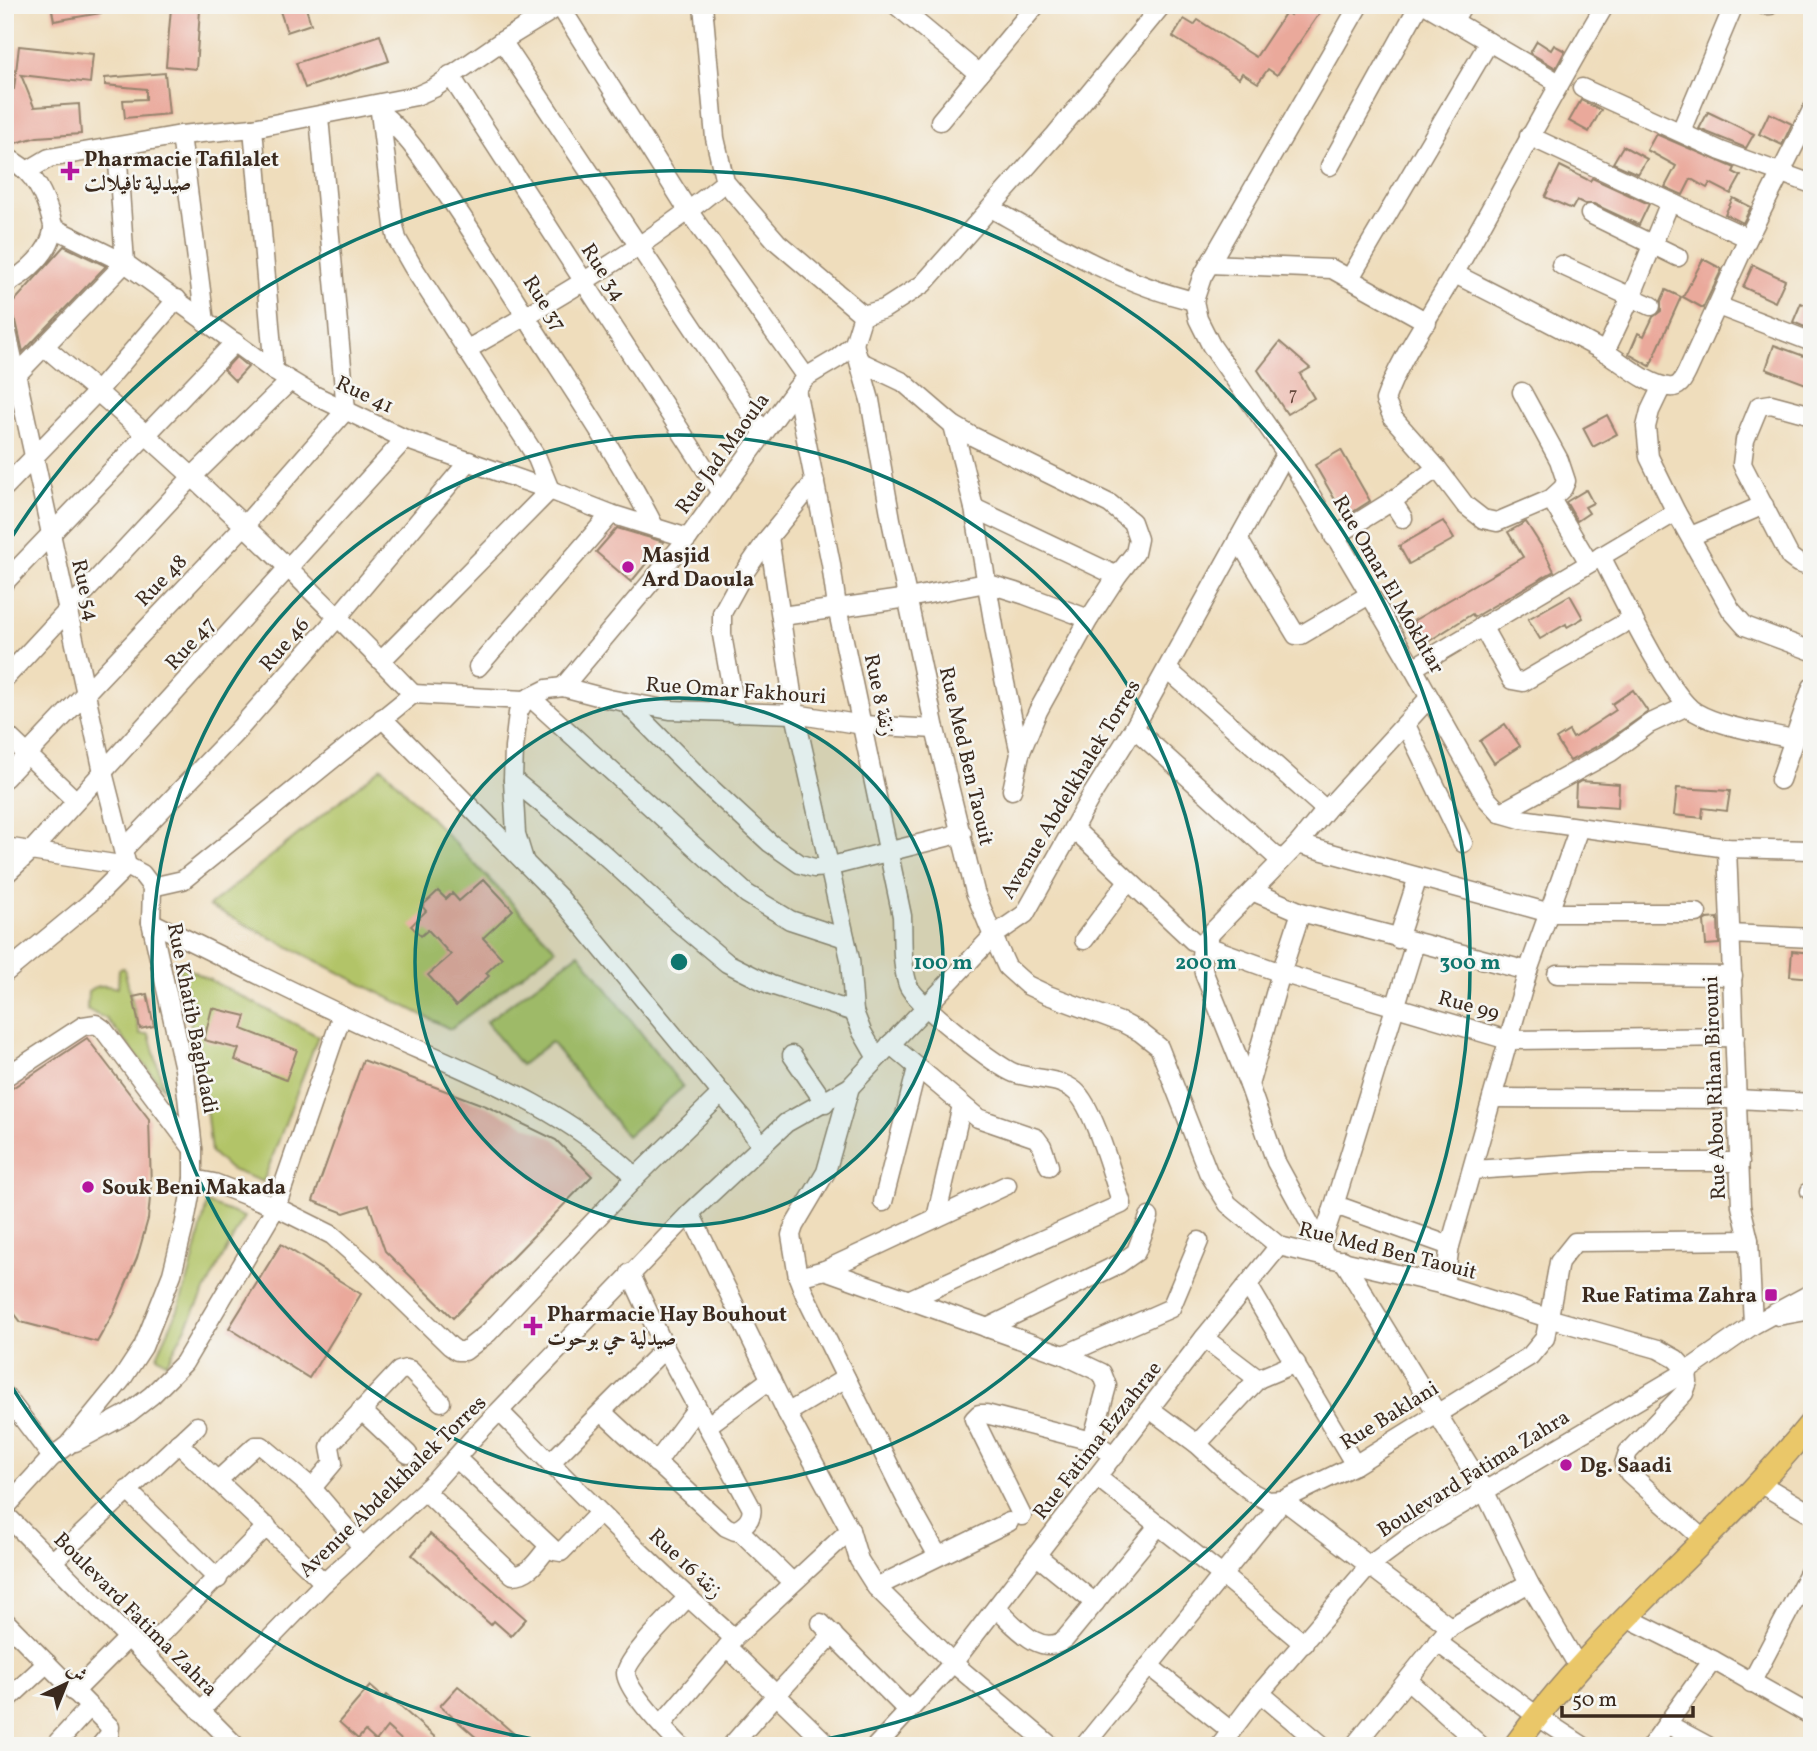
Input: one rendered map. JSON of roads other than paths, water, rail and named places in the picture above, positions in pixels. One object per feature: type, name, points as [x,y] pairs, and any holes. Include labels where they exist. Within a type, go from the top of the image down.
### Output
[{"type":"main road","points":[[1515,1746],[1536,1716],[1578,1667],[1809,1432]]},
{"type":"street","points":[[703,5],[715,138],[726,182],[777,242],[863,315]]},
{"type":"street","points":[[896,5],[979,74]]},
{"type":"street","points":[[940,121],[1036,5]]},
{"type":"street","points":[[863,315],[884,309],[923,284],[1055,135],[1162,5]]},
{"type":"street","points":[[991,208],[1118,274],[1161,292],[1194,301],[1209,264],[1359,5]]},
{"type":"street","points":[[1329,166],[1419,5]]},
{"type":"street","points":[[1426,5],[1559,83]]},
{"type":"street","points":[[1453,21],[1463,5]]},
{"type":"street","points":[[1522,392],[1543,427],[1565,475],[1563,488],[1551,499],[1504,520],[1491,522],[1465,505],[1388,410],[1385,400],[1395,377],[1455,274],[1529,136],[1605,5]]},
{"type":"street","points":[[1681,131],[1734,5]]},
{"type":"street","points":[[1763,5],[1770,5]]},
{"type":"street","points":[[27,170],[49,158],[181,135],[253,128],[380,109],[434,88],[502,41],[560,6],[689,212],[801,383]]},
{"type":"street","points":[[502,41],[763,432]]},
{"type":"street","points":[[1350,278],[1489,42]]},
{"type":"street","name":"Rue 34","points":[[450,75],[721,493]]},
{"type":"street","points":[[1582,88],[1721,151],[1812,184]]},
{"type":"street","points":[[380,109],[397,239],[412,267],[537,458],[550,490],[381,661]]},
{"type":"street","name":"Rue 37","points":[[380,109],[450,198],[575,390],[632,482],[655,528]]},
{"type":"street","points":[[1455,274],[1605,352],[1662,386],[1673,388],[1682,381],[1748,238],[1812,110]]},
{"type":"street","points":[[319,117],[346,410]]},
{"type":"street","points":[[5,678],[282,376],[253,128]]},
{"type":"street","points":[[181,135],[205,322]]},
{"type":"street","points":[[1529,136],[1748,238]]},
{"type":"street","points":[[10,382],[125,263],[117,147]]},
{"type":"street","points":[[5,157],[27,170],[43,194],[54,228],[45,251],[31,269],[5,284]]},
{"type":"street","points":[[466,350],[526,317],[638,246],[689,212],[726,182]]},
{"type":"street","points":[[1605,352],[1670,202]]},
{"type":"street","points":[[1590,215],[1678,257]]},
{"type":"street","name":"Rue 41","points":[[54,228],[125,263],[282,376],[312,394],[405,439],[611,514],[688,538]]},
{"type":"street","points":[[1209,264],[1332,269],[1427,322]]},
{"type":"street","points":[[1560,265],[1651,306]]},
{"type":"street","points":[[5,487],[98,391],[177,299]]},
{"type":"street","name":"Rue Omar El Mokhtar","points":[[1194,301],[1198,319],[1211,345],[1286,453],[1486,797],[1500,813]]},
{"type":"street","points":[[1718,306],[1812,342]]},
{"type":"street","points":[[854,344],[863,315]]},
{"type":"street","name":"Rue 54","points":[[5,323],[10,382],[34,456],[103,772],[126,857]]},
{"type":"street","points":[[5,582],[235,342]]},
{"type":"street","name":"Rue Jad Maoula","points":[[563,687],[688,538],[801,383],[854,344]]},
{"type":"street","name":"Rue Med Ben Taouit","points":[[854,344],[870,400],[935,729],[975,892],[1007,967],[1027,985],[1123,1023],[1140,1032],[1158,1047],[1218,1190],[1240,1215],[1279,1246],[1329,1254],[1444,1285],[1658,1349],[1676,1359],[1687,1371]]},
{"type":"street","points":[[45,347],[148,435],[413,694]]},
{"type":"street","points":[[861,362],[903,383],[953,425],[1001,452],[1111,504],[1132,522],[1137,531],[1137,549],[1089,619],[1056,675],[1030,728],[1020,754],[1012,790]]},
{"type":"street","name":"Rue 8 زنقة","points":[[801,383],[837,607],[902,916],[904,967],[909,988],[925,1006],[1013,1073],[1060,1082],[1076,1091],[1091,1114],[1122,1204],[908,1300]]},
{"type":"street","points":[[1662,386],[1650,411],[1646,438],[1649,457],[1676,512],[1739,622],[1812,651]]},
{"type":"street","points":[[1812,415],[1771,404],[1756,409],[1745,440],[1742,464],[1790,557],[1798,563],[1812,567]]},
{"type":"street","name":"Rue 48","points":[[5,778],[244,526],[346,410]]},
{"type":"street","points":[[953,425],[974,508],[998,650],[1020,754]]},
{"type":"street","name":"Rue 47","points":[[5,875],[32,850],[405,439]]},
{"type":"street","name":"Avenue Abdelkhalek Torres","points":[[201,1711],[324,1583],[425,1491],[630,1273],[761,1144],[786,1123],[850,1087],[993,936],[1025,914],[1073,828],[1135,728],[1286,453]]},
{"type":"street","name":"Rue 46","points":[[5,973],[73,918],[337,618],[469,461]]},
{"type":"street","points":[[1334,537],[1392,501],[1437,468]]},
{"type":"street","points":[[736,713],[722,635],[722,613],[744,573],[769,537],[815,481]]},
{"type":"street","points":[[1551,499],[1595,560],[1687,706],[1719,722],[1793,739]]},
{"type":"street","points":[[1392,501],[1404,518]]},
{"type":"street","points":[[1691,536],[1764,505]]},
{"type":"street","points":[[974,508],[1117,576]]},
{"type":"street","points":[[1413,668],[1676,512]]},
{"type":"street","points":[[478,667],[611,514]]},
{"type":"street","points":[[769,537],[795,714],[845,937],[852,974],[854,1012],[877,1058]]},
{"type":"street","points":[[1238,539],[1296,635],[1301,635],[1369,596]]},
{"type":"street","points":[[782,616],[908,598],[986,583],[1089,619]]},
{"type":"street","points":[[1482,626],[1513,680],[1523,682],[1633,618]]},
{"type":"street","points":[[1167,669],[1326,810]]},
{"type":"street","points":[[5,847],[126,857],[152,887],[183,880],[413,694],[527,699],[547,689],[563,687]]},
{"type":"street","name":"Rue Omar Fakhouri","points":[[563,687],[670,710],[795,714],[863,725],[935,729]]},
{"type":"street","points":[[1780,780],[1812,687]]},
{"type":"street","points":[[1429,698],[1202,946],[1201,956],[1204,973],[1249,1085],[1276,1162],[1329,1254],[1437,1412],[1484,1490],[1529,1583],[1578,1667]]},
{"type":"street","points":[[525,863],[516,834],[513,780],[518,713],[527,699]]},
{"type":"street","points":[[527,699],[733,883],[761,904],[790,920],[845,937]]},
{"type":"street","points":[[625,702],[704,782],[778,849],[800,864],[814,868],[828,867],[961,832]]},
{"type":"street","points":[[1500,813],[1611,752],[1649,724],[1687,706]]},
{"type":"street","points":[[382,718],[559,897],[761,1144]]},
{"type":"street","points":[[1406,725],[1463,843]]},
{"type":"street","points":[[1135,728],[1281,861]]},
{"type":"street","points":[[5,733],[76,801]]},
{"type":"street","points":[[513,780],[600,851],[727,963],[771,985],[854,1012]]},
{"type":"street","points":[[1500,813],[1578,828],[1727,848],[1812,850]]},
{"type":"street","name":"Rue 99","points":[[1073,828],[1182,932],[1202,946],[1281,973],[1508,1040],[1735,1037]]},
{"type":"street","points":[[1444,1285],[1450,1246],[1528,971],[1578,828]]},
{"type":"street","points":[[1298,844],[1550,913],[1697,913]]},
{"type":"street","name":"Rue Abou Rihan Birouni","points":[[1727,848],[1741,1206],[1749,1240],[1759,1322]]},
{"type":"street","points":[[1329,1254],[1332,1212],[1395,1007],[1418,877]]},
{"type":"street","points":[[1084,940],[1128,881]]},
{"type":"street","name":"Rue Khatib Baghdadi","points":[[5,1508],[52,1457],[68,1445],[122,1379],[142,1347],[172,1274],[193,1179],[193,1149],[184,1069],[151,922],[152,887]]},
{"type":"street","points":[[1252,891],[1301,912],[1528,971]]},
{"type":"street","points":[[1249,1085],[1301,912]]},
{"type":"street","points":[[151,922],[342,1015],[514,1092],[556,1115],[609,1152],[636,1177]]},
{"type":"street","points":[[1730,934],[1812,938]]},
{"type":"street","points":[[1557,974],[1732,976]]},
{"type":"street","points":[[68,1445],[129,1413],[152,1395],[184,1363],[276,1207],[342,1015]]},
{"type":"street","points":[[5,1077],[83,1026],[96,1024],[103,1029],[193,1149]]},
{"type":"street","points":[[890,1044],[987,1123],[1036,1138],[1049,1166]]},
{"type":"street","points":[[792,1055],[825,1103]]},
{"type":"street","points":[[883,1202],[917,1068]]},
{"type":"street","points":[[850,1087],[826,1172],[794,1226],[791,1236],[798,1276],[906,1499],[938,1556]]},
{"type":"street","points":[[193,1179],[214,1183],[276,1207],[332,1235],[450,1346],[461,1352],[488,1333],[636,1177],[722,1093]]},
{"type":"street","points":[[1492,1098],[1737,1099],[1812,1103]]},
{"type":"street","points":[[936,1218],[962,1105]]},
{"type":"street","points":[[1473,1170],[1595,1162],[1740,1162]]},
{"type":"street","points":[[798,1276],[825,1270],[1007,1185]]},
{"type":"street","points":[[1332,1212],[1336,1208],[1344,1208],[1450,1246]]},
{"type":"street","points":[[690,1213],[787,1413],[850,1530],[859,1560],[876,1587],[953,1664],[1051,1746]]},
{"type":"street","points":[[987,1328],[1119,1264],[1136,1252],[1149,1217]]},
{"type":"street","name":"Rue Baklani","points":[[1084,1746],[1283,1500],[1355,1465],[1530,1356],[1545,1338],[1559,1262],[1575,1242],[1749,1240]]},
{"type":"street","points":[[1064,1355],[1171,1308],[1199,1241]]},
{"type":"street","name":"Rue Fatima Ezzahrae","points":[[876,1746],[953,1664],[1204,1338],[1279,1246]]},
{"type":"street","points":[[825,1270],[1064,1355],[1102,1373],[1107,1386],[1093,1440]]},
{"type":"street","points":[[602,1412],[726,1527],[735,1531],[752,1514],[630,1273]]},
{"type":"street","points":[[1248,1285],[1355,1465]]},
{"type":"street","name":"Boulevard Fatima Zahra","points":[[1220,1746],[1260,1693],[1370,1565],[1412,1534],[1687,1371],[1759,1322],[1812,1293]]},
{"type":"street","name":"Boulevard Fatima Zahra","points":[[1759,1322],[1812,1310]]},
{"type":"street","points":[[1204,1338],[1258,1379]]},
{"type":"street","points":[[550,1463],[666,1348]]},
{"type":"street","points":[[1198,1444],[1258,1379],[1296,1363]]},
{"type":"street","points":[[312,1488],[333,1463],[330,1451],[332,1442],[399,1371],[410,1370],[441,1402]]},
{"type":"street","points":[[1687,1371],[1688,1382],[1684,1392],[1628,1452],[1624,1464],[1629,1473],[1704,1540]]},
{"type":"street","points":[[787,1413],[846,1378]]},
{"type":"street","points":[[707,1426],[771,1379]]},
{"type":"street","points":[[5,1395],[52,1457]]},
{"type":"street","points":[[656,1463],[697,1408]]},
{"type":"street","points":[[1150,1409],[1198,1444],[1234,1479],[1253,1493],[1268,1501],[1283,1500],[1450,1627]]},
{"type":"street","points":[[362,1410],[408,1454]]},
{"type":"street","name":"Rue 16 زنقة","points":[[499,1412],[688,1598],[829,1746]]},
{"type":"street","points":[[876,1587],[1015,1519],[974,1419],[979,1414],[1093,1440],[1115,1456]]},
{"type":"street","points":[[52,1562],[197,1426]]},
{"type":"street","points":[[178,1443],[324,1583]]},
{"type":"street","points":[[216,1482],[258,1445],[267,1448],[312,1488],[362,1548]]},
{"type":"street","points":[[456,1458],[558,1553],[574,1541],[599,1513]]},
{"type":"street","points":[[1097,1477],[1304,1644]]},
{"type":"street","points":[[1760,1484],[1812,1514]]},
{"type":"street","points":[[127,1490],[218,1578]]},
{"type":"street","points":[[425,1491],[513,1575],[524,1573],[531,1568],[549,1546]]},
{"type":"street","name":"Boulevard Fatima Zahra","points":[[5,1514],[201,1711],[229,1744]]},
{"type":"street","points":[[996,1608],[1035,1642],[1048,1647],[1057,1646],[1159,1525]]},
{"type":"street","points":[[143,1653],[267,1526]]},
{"type":"street","points":[[738,1529],[792,1582]]},
{"type":"street","points":[[661,1726],[730,1642],[850,1530]]},
{"type":"street","points":[[1036,1555],[1095,1603]]},
{"type":"street","points":[[1751,1683],[1812,1567]]},
{"type":"street","points":[[1354,1746],[1450,1627],[1529,1583]]},
{"type":"street","points":[[681,1746],[661,1726],[627,1679],[628,1664],[688,1598]]},
{"type":"street","points":[[1628,1618],[1713,1660],[1812,1716]]},
{"type":"street","points":[[5,1621],[110,1727],[104,1741]]},
{"type":"street","points":[[739,1743],[827,1629],[908,1711]]},
{"type":"street","points":[[74,1692],[128,1638]]},
{"type":"street","points":[[1437,1642],[1536,1716],[1583,1746]]},
{"type":"street","points":[[1651,1746],[1713,1660]]},
{"type":"street","points":[[5,1702],[47,1663]]},
{"type":"street","points":[[1149,1666],[1231,1731]]},
{"type":"street","points":[[1409,1681],[1481,1746]]},
{"type":"street","points":[[1260,1693],[1323,1746]]},
{"type":"street","points":[[54,1746],[89,1708]]},
{"type":"street","points":[[1667,1724],[1708,1746]]},
{"type":"place","name":"Pharmacie Tafilalet صيدلية تافيلالت","points":[[70,171]]},
{"type":"place","name":"Masjid Ard Daoula","points":[[628,567]]},
{"type":"place","name":"Souk Beni Makada","points":[[88,1187]]},
{"type":"place","name":"Rue Fatima Zahra","points":[[1771,1295]]},
{"type":"place","name":"Pharmacie Hay Bouhout صيدلية حي بوحوت","points":[[533,1326]]},
{"type":"place","name":"Dg. Saadi","points":[[1566,1465]]}]
